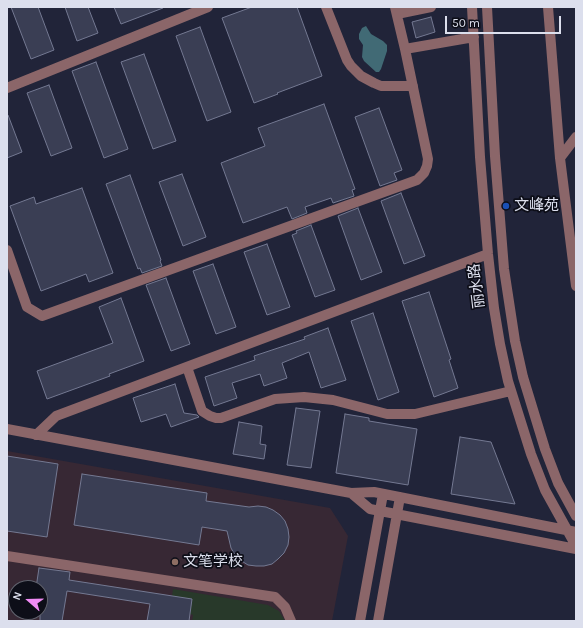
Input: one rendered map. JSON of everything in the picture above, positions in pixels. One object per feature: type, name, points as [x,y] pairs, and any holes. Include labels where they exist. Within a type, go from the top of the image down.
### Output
[{"type":"street","points":[[7,88],[208,7]]},
{"type":"street","points":[[326,7],[347,60],[361,76],[374,84],[381,86],[413,86]]},
{"type":"street","points":[[7,250],[26,307],[42,316],[417,180],[424,173],[428,159],[396,10],[431,7]]},
{"type":"street","name":"丽水路","points":[[472,7],[480,157],[488,254],[500,344],[511,391],[531,454],[545,490],[571,531],[576,546]]},
{"type":"street","name":"丽水路","points":[[487,7],[495,156],[504,269],[515,341],[527,392],[545,449],[558,483],[575,512]]},
{"type":"street","points":[[548,7],[560,158],[576,286]]},
{"type":"street","points":[[405,49],[474,37]]},
{"type":"street","points":[[560,158],[576,137]]},
{"type":"street","points":[[36,435],[56,416],[488,254]]},
{"type":"street","points":[[187,367],[202,411],[216,418],[221,418],[275,399],[304,398],[333,400],[387,414],[415,414],[511,391]]},
{"type":"street","points":[[7,429],[351,493],[374,492],[571,531]]},
{"type":"street","points":[[351,493],[370,509],[576,549]]},
{"type":"street","points":[[360,621],[383,494]]},
{"type":"street","points":[[378,621],[400,497]]},
{"type":"street","points":[[7,556],[275,597],[285,607],[291,621]]},
{"type":"shaded area","points":[[366,26],[371,34],[387,45],[387,51],[379,72],[376,72],[364,61],[362,57],[363,45],[359,39],[359,34],[362,28]]},
{"type":"shaded area","name":"文笔学校","points":[[7,451],[330,508],[348,536],[332,621],[7,621]]},
{"type":"shaded area","points":[[173,589],[268,605],[279,611],[285,621],[192,621],[193,615],[190,614],[192,599],[172,596]]},
{"type":"building","points":[[11,7],[38,7],[54,50],[31,59]]},
{"type":"building","points":[[65,7],[88,7],[98,33],[77,41]]},
{"type":"building","points":[[114,7],[163,7],[163,8],[121,24]]},
{"type":"building","points":[[252,7],[297,7],[322,76],[254,103],[222,18]]},
{"type":"building","points":[[431,17],[435,32],[416,38],[412,22]]},
{"type":"building","points":[[200,27],[231,112],[207,121],[176,36]]},
{"type":"building","points":[[144,54],[176,141],[153,149],[121,62]]},
{"type":"building","points":[[96,62],[128,149],[104,158],[72,71]]},
{"type":"building","points":[[49,85],[72,148],[51,156],[27,93]]},
{"type":"building","points":[[324,104],[355,189],[352,190],[354,196],[333,203],[331,198],[305,207],[307,213],[292,219],[287,207],[243,223],[221,163],[265,146],[258,128]]},
{"type":"building","points":[[379,108],[402,170],[394,173],[397,180],[380,186],[355,117]]},
{"type":"building","points":[[7,115],[22,152],[7,158]]},
{"type":"building","points":[[182,174],[206,237],[183,246],[159,182]]},
{"type":"building","points":[[130,175],[162,266],[142,273],[140,268],[138,269],[106,184]]},
{"type":"building","points":[[82,188],[113,273],[89,282],[86,274],[41,291],[10,206],[34,197],[36,204]]},
{"type":"building","points":[[401,193],[425,256],[404,264],[381,201]]},
{"type":"building","points":[[358,208],[382,272],[361,280],[338,216]]},
{"type":"building","points":[[311,225],[335,290],[315,297],[292,235],[297,233],[296,231]]},
{"type":"building","points":[[267,244],[290,307],[267,315],[244,252]]},
{"type":"building","points":[[213,264],[236,327],[216,334],[193,271]]},
{"type":"building","points":[[166,278],[190,344],[171,351],[146,285]]},
{"type":"building","points":[[429,292],[451,359],[449,360],[458,388],[434,397],[402,301]]},
{"type":"building","points":[[121,298],[144,361],[109,374],[110,376],[47,399],[37,371],[113,343],[99,307]]},
{"type":"building","points":[[373,313],[399,392],[378,400],[351,321]]},
{"type":"building","points":[[328,328],[346,380],[321,388],[309,352],[282,363],[287,378],[264,386],[260,374],[232,383],[237,398],[214,406],[205,377],[255,360],[254,356],[305,339],[304,337]]},
{"type":"building","points":[[175,384],[184,413],[197,415],[199,417],[171,427],[166,414],[141,422],[133,398]]},
{"type":"building","points":[[296,408],[320,411],[311,468],[287,465]]},
{"type":"building","points":[[345,414],[369,418],[369,421],[417,429],[408,485],[336,473]]},
{"type":"building","points":[[239,422],[262,426],[260,444],[266,445],[264,459],[233,454]]},
{"type":"building","points":[[460,437],[491,442],[515,504],[451,494]]},
{"type":"building","points":[[7,456],[58,464],[47,537],[7,531]]},
{"type":"building","points":[[82,474],[207,493],[206,501],[249,507],[266,507],[280,515],[285,521],[289,537],[288,545],[284,553],[272,564],[256,566],[248,565],[235,555],[231,548],[227,531],[202,527],[199,545],[74,525]]},
{"type":"building","points":[[39,568],[70,572],[69,580],[192,599],[189,621],[147,621],[150,604],[67,591],[62,621],[40,621],[48,620],[48,580],[37,580]]},
{"type":"place","name":"文峰苑","points":[[506,206]]},
{"type":"place","name":"文笔学校","points":[[175,562]]}]
